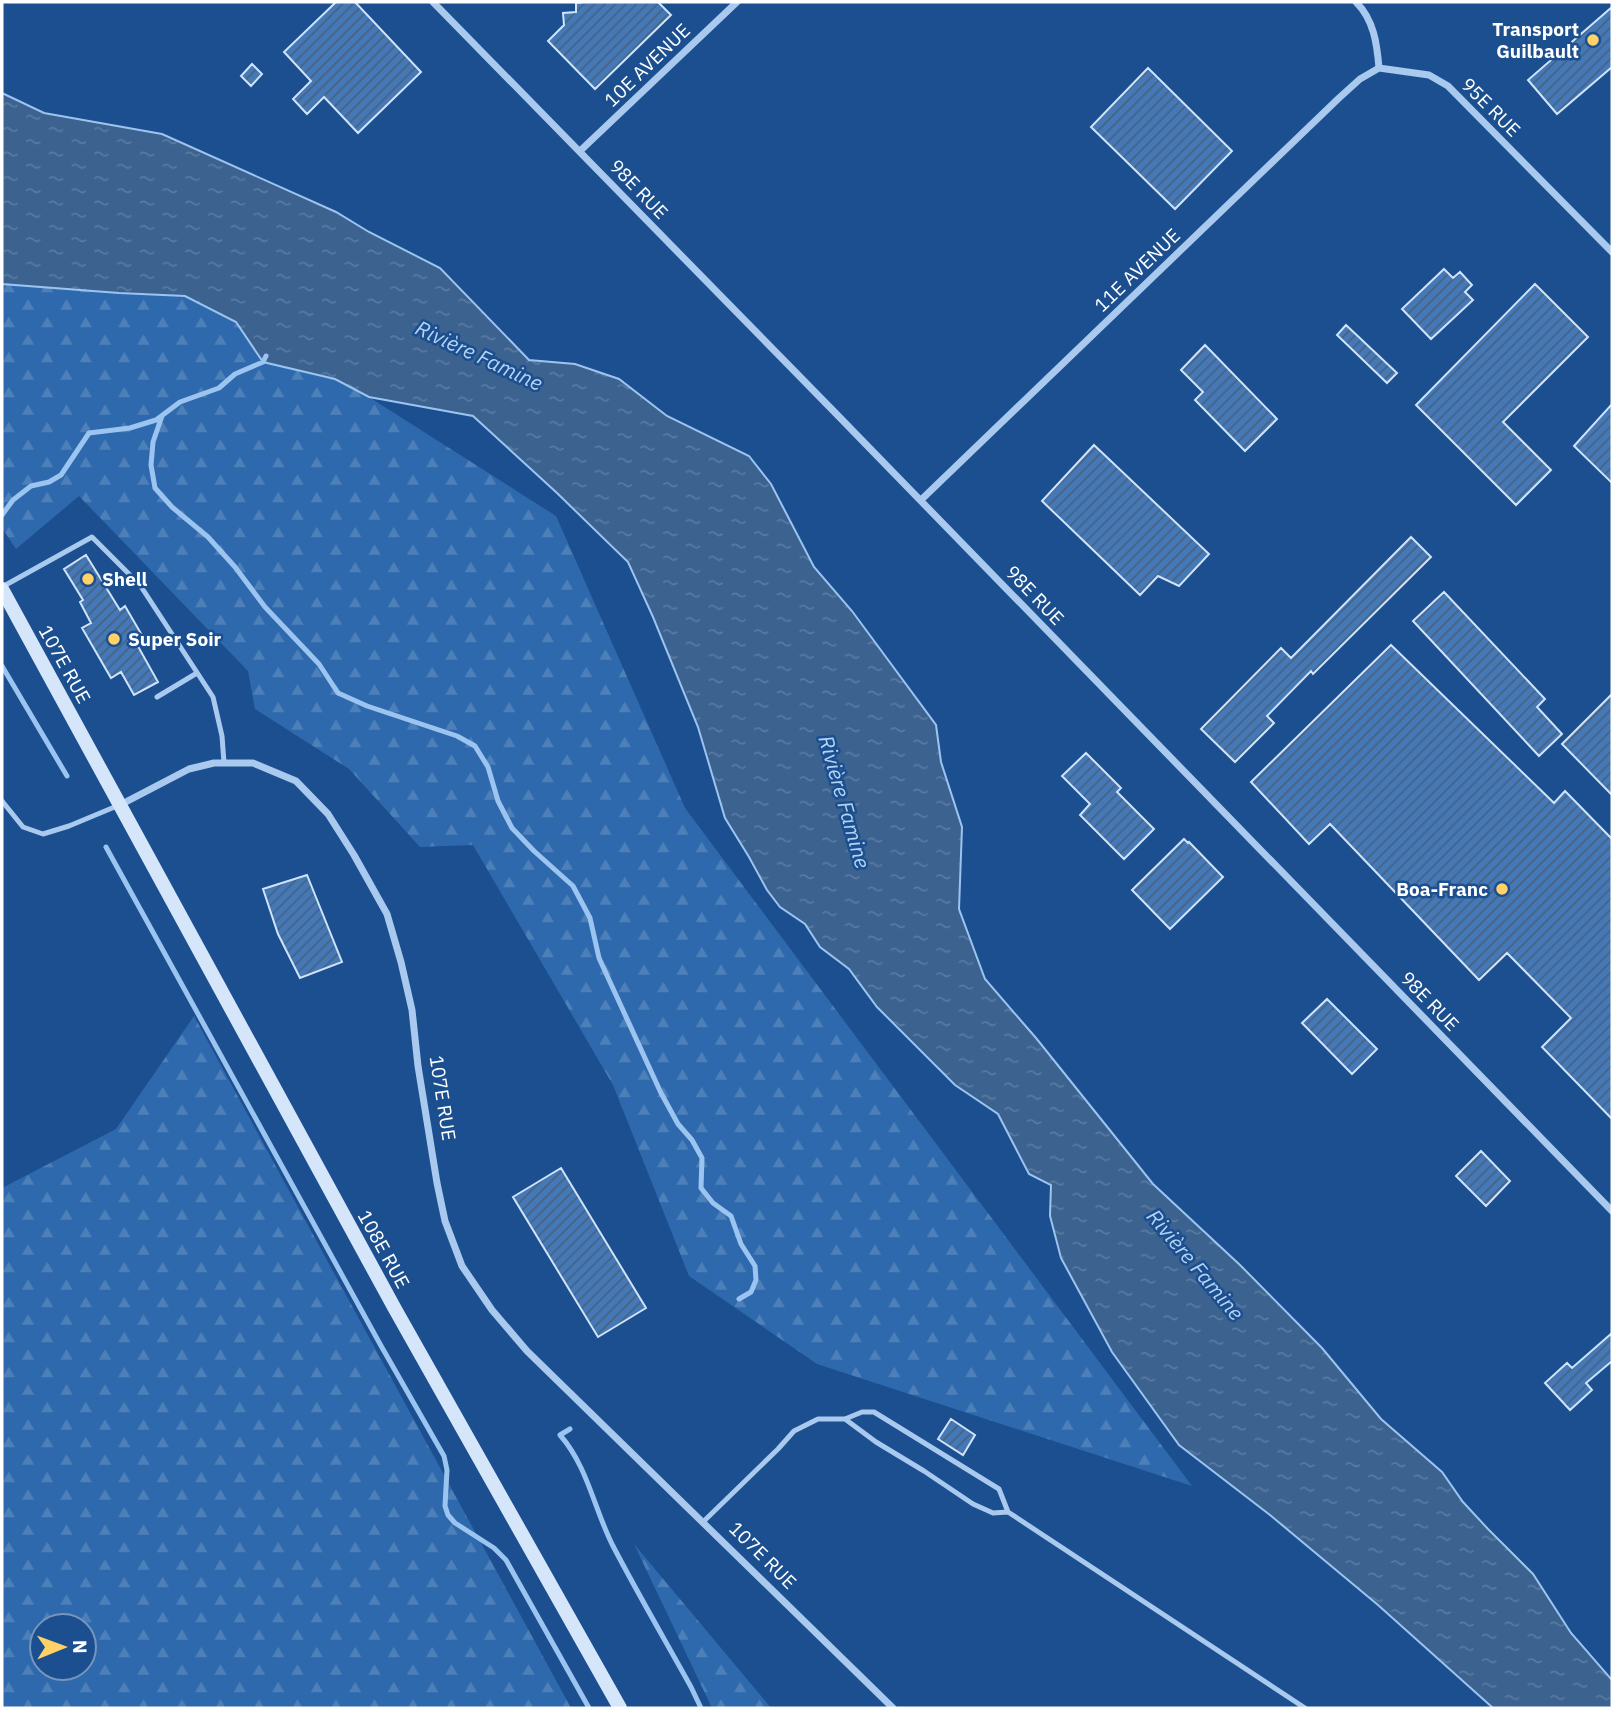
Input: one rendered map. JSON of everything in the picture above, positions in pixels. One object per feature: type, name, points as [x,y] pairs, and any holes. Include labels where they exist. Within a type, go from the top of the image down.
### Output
[{"type":"main road","name":"107E RUE","points":[[2,588],[120,805]]},
{"type":"main road","name":"108E RUE","points":[[120,805],[395,1309],[620,1708]]},
{"type":"street","name":"98E RUE","points":[[433,2],[922,499],[1612,1211]]},
{"type":"street","name":"10E AVENUE","points":[[580,151],[737,2]]},
{"type":"street","points":[[1356,2],[1371,23],[1377,43],[1379,68]]},
{"type":"street","name":"95E RUE","points":[[1379,68],[1429,75],[1448,86],[1612,252]]},
{"type":"street","name":"11E AVENUE","points":[[922,499],[1339,98],[1360,79],[1379,68]]},
{"type":"street","name":"107E RUE","points":[[120,805],[188,769],[214,763],[253,763],[296,781],[328,814],[387,914],[412,1010],[418,1066],[445,1221],[462,1266],[492,1310],[527,1351],[893,1708]]},
{"type":"lane","points":[[2,588],[92,537],[140,585],[213,697],[222,736],[224,763]]},
{"type":"lane","points":[[158,697],[197,673]]},
{"type":"lane","points":[[2,801],[23,827],[43,834],[120,805]]},
{"type":"lane","points":[[703,1522],[794,1431],[818,1419],[845,1419],[862,1412],[874,1412],[999,1489],[1008,1512],[1304,1708]]},
{"type":"lane","points":[[845,1419],[973,1504],[993,1513],[1008,1512]]},
{"type":"green space","points":[[2,284],[185,296],[236,322],[263,362],[335,379],[369,397],[556,516],[685,808],[1192,1486],[817,1364],[689,1276],[613,1085],[473,845],[420,847],[349,769],[255,709],[248,671],[79,496],[16,549],[2,528]]},
{"type":"green space","points":[[194,1016],[571,1708],[2,1708],[2,1188],[116,1129]]},
{"type":"green space","points":[[634,1544],[771,1708],[712,1708]]},
{"type":"water","name":"Rivière Famine","points":[[2,93],[44,113],[162,134],[336,212],[440,268],[529,360],[575,364],[619,379],[667,416],[749,456],[771,484],[814,567],[852,611],[936,725],[941,762],[962,827],[959,909],[985,979],[1153,1184],[1240,1265],[1322,1348],[1381,1419],[1442,1472],[1463,1502],[1533,1574],[1571,1633],[1612,1680],[1612,1708],[1493,1708],[1378,1605],[1270,1515],[1179,1445],[1112,1352],[1061,1258],[1050,1216],[1051,1185],[1029,1174],[998,1114],[955,1085],[877,1007],[849,969],[820,947],[805,924],[780,907],[767,890],[725,818],[698,727],[628,562],[473,416],[369,397],[335,379],[263,362],[236,322],[185,296],[2,284]]},
{"type":"building","points":[[336,2],[355,2],[421,72],[358,133],[324,97],[307,114],[293,99],[311,81],[284,52]]},
{"type":"building","points":[[658,2],[671,15],[595,89],[548,41],[564,25],[563,13],[576,12],[576,3]]},
{"type":"building","name":"Transport Guilbault","points":[[1612,7],[1612,67],[1557,114],[1528,80]]},
{"type":"building","points":[[252,64],[262,74],[251,86],[241,76]]},
{"type":"building","points":[[1148,68],[1232,151],[1175,209],[1091,127]]},
{"type":"building","points":[[1444,269],[1453,278],[1460,272],[1472,285],[1465,292],[1473,300],[1431,339],[1402,309]]},
{"type":"building","points":[[1535,284],[1588,337],[1503,422],[1551,470],[1516,505],[1416,405]]},
{"type":"building","points":[[1346,325],[1397,373],[1387,383],[1337,335]]},
{"type":"building","points":[[1205,345],[1277,419],[1245,451],[1195,400],[1203,392],[1181,370]]},
{"type":"building","points":[[1612,404],[1612,483],[1574,446]]},
{"type":"building","points":[[1094,445],[1209,554],[1179,586],[1158,576],[1140,595],[1042,501]]},
{"type":"building","points":[[1411,537],[1431,557],[1267,716],[1274,723],[1235,762],[1201,729],[1281,648],[1291,658]]},
{"type":"building","name":"Super Soir","points":[[86,555],[120,610],[125,606],[143,637],[135,641],[158,682],[134,695],[121,672],[111,678],[82,628],[91,623],[80,602],[83,600],[64,569]]},
{"type":"building","points":[[1444,592],[1545,699],[1537,707],[1562,734],[1539,756],[1413,621]]},
{"type":"building","name":"Boa-Franc","points":[[1391,645],[1554,803],[1565,791],[1612,839],[1612,1119],[1542,1047],[1571,1018],[1507,953],[1479,980],[1330,824],[1309,844],[1251,782]]},
{"type":"building","points":[[1612,694],[1612,795],[1562,744]]},
{"type":"building","points":[[1086,753],[1121,788],[1117,792],[1154,829],[1124,859],[1080,815],[1090,804],[1062,776]]},
{"type":"building","points":[[1184,839],[1223,877],[1170,929],[1132,890]]},
{"type":"building","points":[[307,875],[342,962],[300,978],[278,934],[263,889]]},
{"type":"building","points":[[1327,999],[1377,1049],[1352,1074],[1302,1023]]},
{"type":"building","points":[[1481,1151],[1510,1181],[1486,1206],[1456,1176]]},
{"type":"building","points":[[561,1168],[646,1308],[598,1337],[513,1197]]},
{"type":"building","points":[[1612,1333],[1612,1361],[1586,1383],[1592,1390],[1570,1410],[1545,1383],[1567,1363],[1572,1368]]},
{"type":"building","points":[[951,1419],[975,1435],[963,1455],[938,1439]]},
{"type":"waterway","points":[[2,515],[13,500],[31,486],[49,482],[61,475],[89,433],[130,428],[156,420],[180,402],[219,388],[235,374],[263,362],[266,356]]},
{"type":"waterway","points":[[162,416],[153,442],[151,465],[155,488],[172,507],[208,537],[235,567],[265,607],[319,664],[338,693],[367,706],[457,736],[475,746],[488,767],[498,801],[512,828],[573,886],[590,918],[599,958],[661,1093],[678,1124],[692,1140],[702,1158],[701,1188],[713,1203],[731,1216],[741,1244],[755,1266],[756,1280],[751,1292],[739,1299]]},
{"type":"waterway","points":[[2,666],[67,776]]},
{"type":"waterway","points":[[106,847],[444,1456],[447,1470],[445,1506],[448,1515],[455,1523],[494,1548],[506,1560],[589,1708]]},
{"type":"waterway","points":[[570,1429],[560,1435],[570,1447],[584,1474],[613,1546],[701,1708]]},
{"type":"place","name":"Transport Guilbault","points":[[1593,40]]},
{"type":"place","name":"Shell","points":[[88,579]]},
{"type":"place","name":"Super Soir","points":[[114,639]]},
{"type":"place","name":"Boa-Franc","points":[[1502,889]]}]
